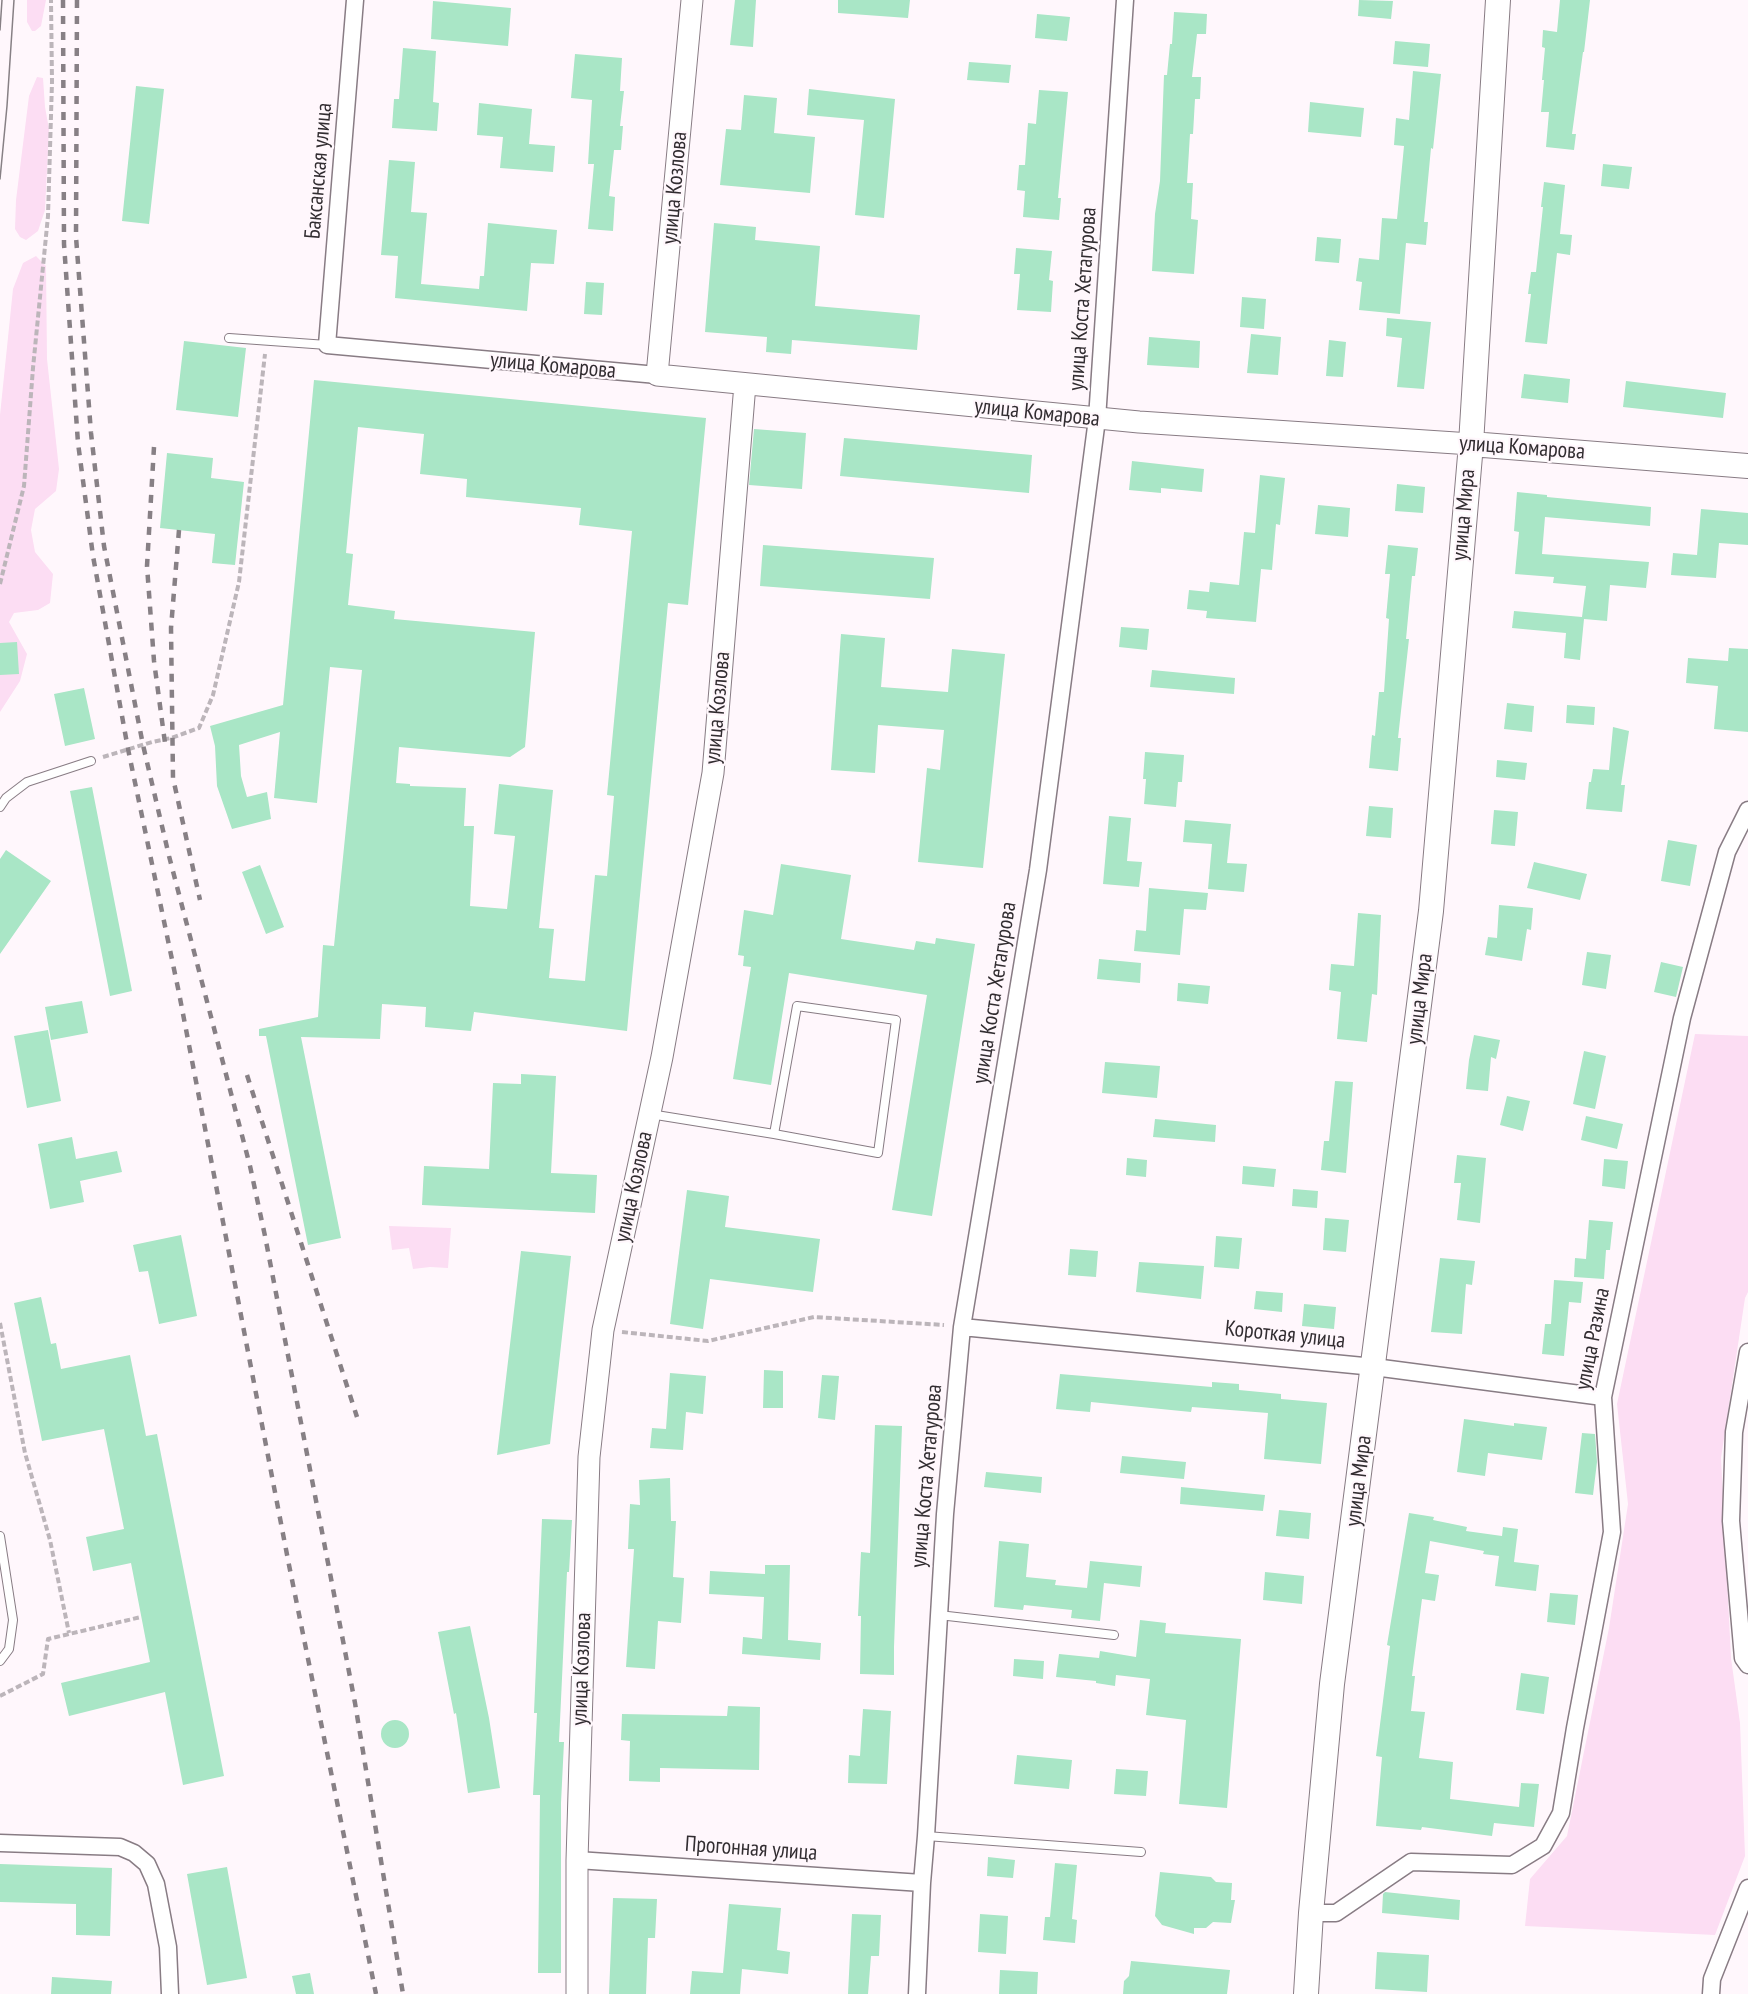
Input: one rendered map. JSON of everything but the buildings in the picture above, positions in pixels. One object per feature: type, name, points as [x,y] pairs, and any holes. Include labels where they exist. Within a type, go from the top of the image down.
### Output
[{"type":"main road","name":"улица Мира","points":[[1306,1994],[1332,1684],[1431,911],[1471,444],[1498,0]]},
{"type":"main road","name":"улица Комарова","points":[[1471,444],[1748,466]]},
{"type":"street","name":"Баксанская улица","points":[[327,345],[355,0]]},
{"type":"street","name":"улица Козлова","points":[[657,375],[692,0]]},
{"type":"street","name":"улица Коста Хетагурова","points":[[917,1994],[945,1514],[962,1326],[1038,870],[1097,419],[1125,0]]},
{"type":"street","name":"улица Комарова","points":[[327,345],[1097,419],[1471,444]]},
{"type":"street","name":"улица Козлова","points":[[577,1994],[577,1860],[589,1457],[603,1330],[650,1113],[713,773],[745,384]]},
{"type":"street","name":"улица Разина","points":[[1311,1913],[1336,1913],[1411,1862],[1512,1865],[1543,1846],[1562,1813],[1575,1728],[1612,1532],[1603,1397],[1682,1018],[1727,852],[1748,810]]},
{"type":"street","name":"Короткая улица","points":[[962,1326],[1374,1366],[1603,1397]]},
{"type":"street","points":[[1748,1352],[1734,1432],[1731,1521],[1743,1658],[1748,1665]]},
{"type":"street","points":[[0,1844],[120,1847],[134,1853],[147,1864],[156,1884],[168,1947],[170,1994]]},
{"type":"street","name":"Прогонная улица","points":[[577,1860],[922,1883]]},
{"type":"street","points":[[1711,1994],[1712,1979],[1748,1888]]},
{"type":"lane","points":[[229,338],[327,345]]},
{"type":"lane","points":[[0,807],[6,798],[27,782],[91,761]]},
{"type":"lane","points":[[650,1113],[879,1153],[896,1020],[797,1006],[774,1134]]},
{"type":"lane","points":[[0,1536],[13,1620],[9,1649],[0,1661]]},
{"type":"lane","points":[[939,1615],[1114,1635]]},
{"type":"lane","points":[[926,1836],[1141,1852]]},
{"type":"path","points":[[0,584],[24,486],[48,216],[52,82],[51,0]]},
{"type":"path","points":[[91,761],[199,728],[213,695],[239,582],[267,341]]},
{"type":"path","points":[[603,1330],[708,1341],[814,1317],[962,1326]]},
{"type":"path","points":[[0,1323],[25,1453],[50,1540],[69,1633]]},
{"type":"path","points":[[0,1696],[43,1674],[48,1639],[141,1617]]},
{"type":"shaded area","points":[[27,0],[46,0],[41,26],[35,31],[32,31],[27,22]]},
{"type":"shaded area","points":[[37,77],[43,78],[49,129],[45,210],[38,231],[26,240],[20,237],[15,229],[16,200],[29,96]]},
{"type":"shaded area","points":[[36,256],[46,266],[47,359],[59,469],[56,491],[35,509],[31,530],[35,552],[53,574],[50,603],[38,610],[14,613],[9,622],[27,654],[20,681],[0,712],[0,415],[13,289],[23,263]]},
{"type":"shaded area","points":[[1695,1034],[1748,1036],[1748,1292],[1745,1298],[1721,1458],[1731,1658],[1740,1723],[1745,1856],[1715,1935],[1525,1926],[1530,1879],[1567,1836],[1609,1628],[1628,1504],[1617,1404]]},
{"type":"shaded area","points":[[389,1226],[451,1228],[448,1268],[413,1269],[409,1248],[392,1250]]},
{"type":"tram line","points":[[0,30],[2,0]]},
{"type":"tram line","points":[[0,179],[14,0]]},
{"type":"railway","points":[[63,0],[64,244],[78,443],[93,556],[128,749],[179,993],[289,1565],[376,1994]]},
{"type":"railway","points":[[77,0],[76,237],[91,433],[104,546],[143,745],[169,856],[250,1166],[265,1236],[355,1703],[403,1994]]},
{"type":"railway","points":[[154,447],[147,566],[154,661],[165,743]]},
{"type":"railway","points":[[179,530],[171,628],[173,778],[200,900]]},
{"type":"railway","points":[[247,1075],[357,1417]]}]
